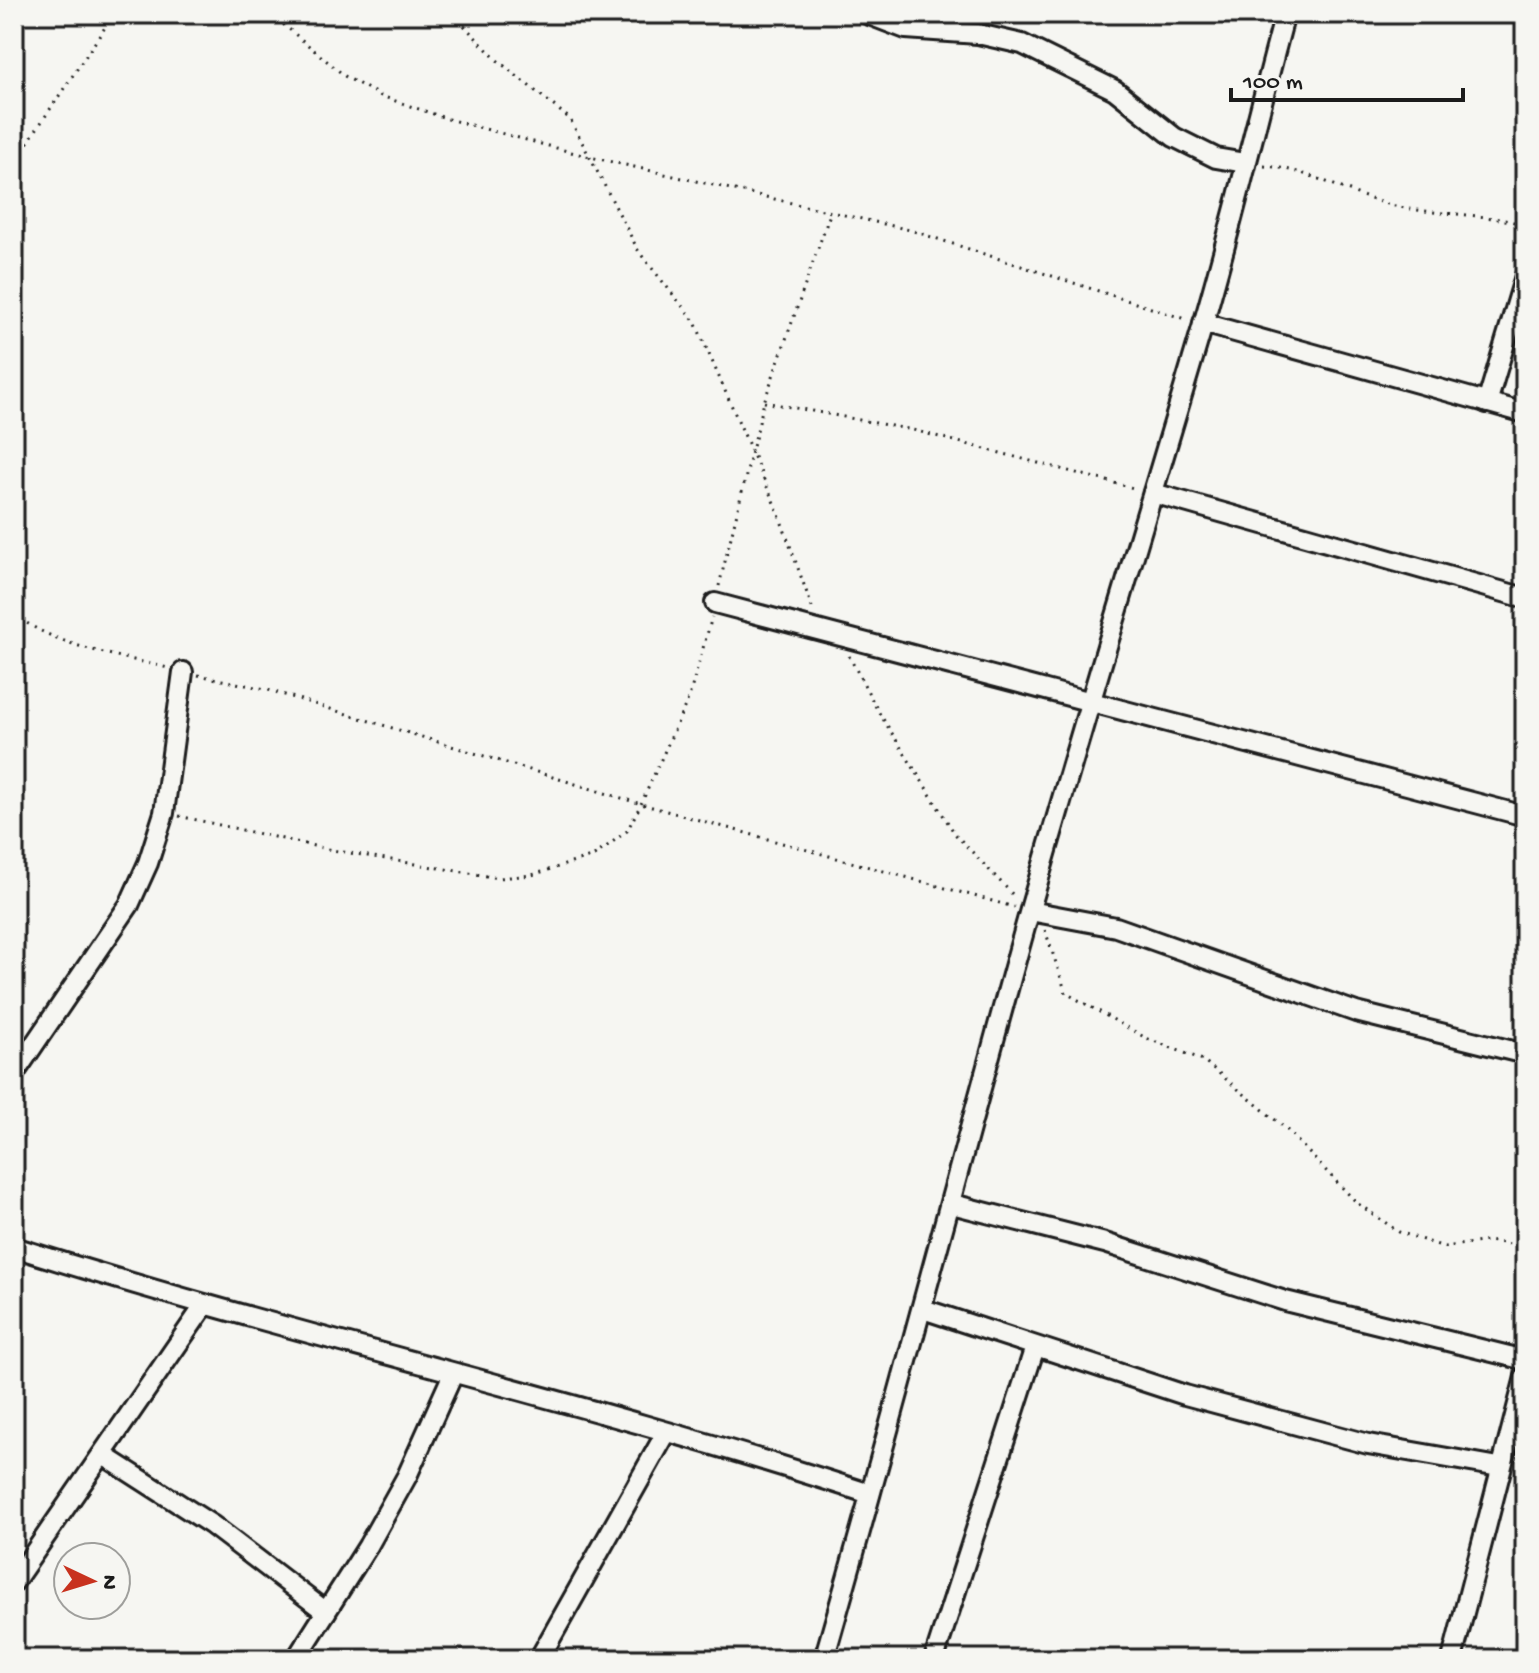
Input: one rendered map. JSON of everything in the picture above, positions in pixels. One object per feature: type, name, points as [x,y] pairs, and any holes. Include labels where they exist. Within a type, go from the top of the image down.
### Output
[{"type":"street","points":[[867,14],[906,29],[978,34],[1022,44],[1115,90],[1174,137],[1216,158],[1245,163]]},
{"type":"street","points":[[824,1659],[858,1548],[870,1494],[1089,703],[1203,323],[1285,14]]},
{"type":"street","points":[[1487,403],[1525,276]]},
{"type":"street","points":[[1203,323],[1525,413]]},
{"type":"street","points":[[1153,493],[1525,598]]},
{"type":"street","points":[[715,603],[834,637],[1525,816]]},
{"type":"street","points":[[14,1074],[129,905],[153,851],[164,813],[183,672]]},
{"type":"street","points":[[1030,911],[1116,927],[1356,1012],[1525,1054]]},
{"type":"street","points":[[952,1204],[1105,1243],[1285,1301],[1525,1360]]},
{"type":"street","points":[[14,1247],[204,1306],[772,1462],[870,1494]]},
{"type":"street","points":[[14,1582],[204,1306]]},
{"type":"street","points":[[923,1309],[1185,1395],[1368,1444],[1499,1467]]},
{"type":"street","points":[[934,1659],[1035,1347]]},
{"type":"street","points":[[296,1659],[407,1476],[453,1374]]},
{"type":"street","points":[[1452,1659],[1499,1467],[1525,1377]]},
{"type":"street","points":[[539,1659],[666,1433]]},
{"type":"street","points":[[103,1455],[212,1525],[326,1612]]},
{"type":"path","points":[[14,163],[114,14]]},
{"type":"path","points":[[271,14],[346,77],[381,96],[463,123],[586,156],[910,230],[1137,306],[1203,323]]},
{"type":"path","points":[[453,14],[497,60],[570,119],[586,156],[639,252],[680,301],[705,339],[778,512],[805,596],[862,677],[878,711],[955,834],[1030,911],[1046,932],[1066,993],[1146,1038],[1203,1060],[1285,1128],[1369,1213],[1399,1232],[1436,1245],[1488,1241],[1525,1246]]},
{"type":"path","points":[[1245,163],[1302,173],[1353,194],[1402,208],[1440,214],[1472,213],[1525,225]]},
{"type":"path","points":[[164,813],[332,850],[499,878],[532,875],[594,856],[627,831],[689,697],[764,402],[831,211]]},
{"type":"path","points":[[764,402],[913,430],[1153,493]]},
{"type":"path","points":[[14,614],[29,625],[72,643],[183,672],[265,689],[641,804],[1030,911]]}]
